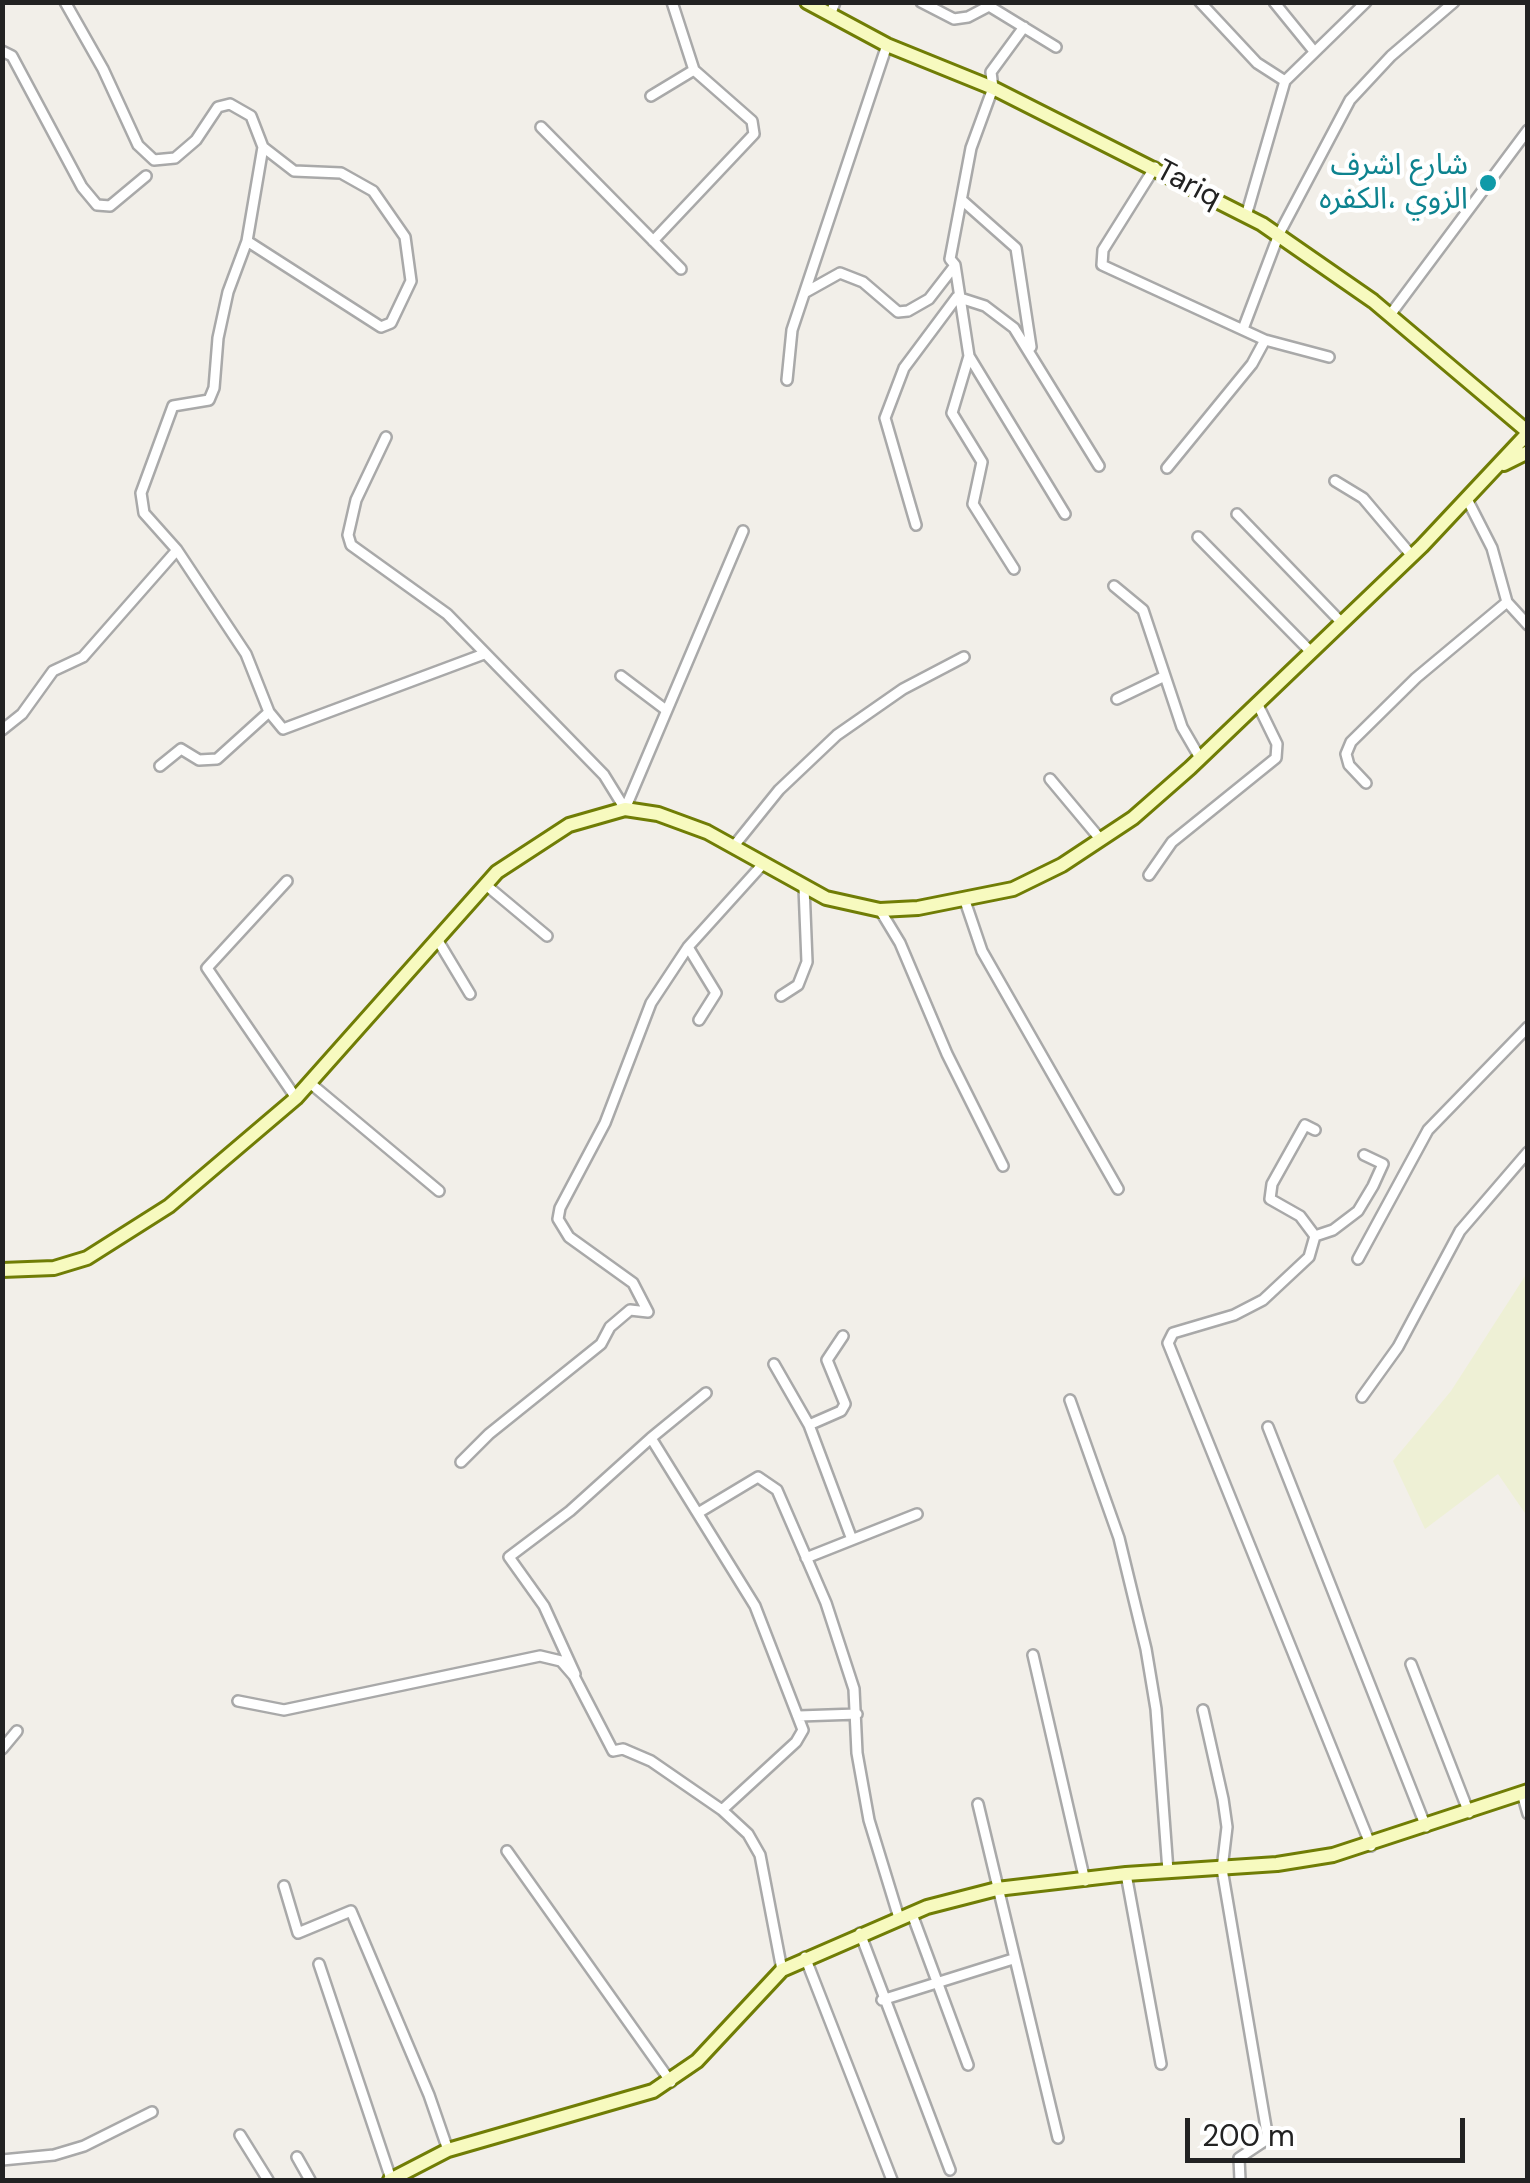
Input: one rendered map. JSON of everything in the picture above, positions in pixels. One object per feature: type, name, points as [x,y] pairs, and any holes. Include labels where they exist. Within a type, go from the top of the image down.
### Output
[{"type":"street","points":[[64,2],[103,69],[138,145],[154,160],[175,158],[196,140],[218,107],[230,104],[251,116],[263,147],[247,241],[228,292],[214,388],[209,400],[172,406],[141,493],[144,513],[177,550],[246,654],[276,725],[294,728],[484,654]]},
{"type":"street","points":[[653,241],[754,134],[752,121],[694,70],[672,2]]},
{"type":"street","name":"Tariq","points":[[807,2],[833,8],[888,45],[993,88],[1155,167],[1279,234],[1390,315],[1528,433]]},
{"type":"street","points":[[920,2],[954,19],[990,6],[1056,47]]},
{"type":"street","points":[[1200,2],[1257,63],[1285,81]]},
{"type":"street","points":[[1274,2],[1313,50]]},
{"type":"street","points":[[1246,216],[1285,81],[1366,2]]},
{"type":"street","points":[[1243,329],[1279,234],[1350,100],[1391,56],[1454,2]]},
{"type":"street","points":[[1024,27],[991,72],[993,88],[971,148],[950,259],[955,265],[969,356],[1065,514]]},
{"type":"street","points":[[787,380],[792,330],[888,45]]},
{"type":"street","points":[[2,51],[12,56],[82,187],[97,204],[110,206],[146,176]]},
{"type":"street","points":[[652,96],[694,70]]},
{"type":"street","points":[[540,128],[681,269]]},
{"type":"street","points":[[1390,315],[1528,130]]},
{"type":"street","points":[[247,241],[381,327],[391,324],[411,281],[405,237],[373,191],[341,174],[294,171],[263,147]]},
{"type":"street","points":[[1155,167],[1103,250],[1102,265],[1265,340],[1329,357]]},
{"type":"street","points":[[962,201],[1016,248],[1031,350]]},
{"type":"street","points":[[806,292],[840,273],[863,282],[898,312],[908,311],[929,299],[955,265]]},
{"type":"street","points":[[957,297],[1001,315],[1031,350],[1099,466]]},
{"type":"street","points":[[916,525],[885,418],[904,368],[957,297]]},
{"type":"street","points":[[1167,468],[1252,364],[1265,340]]},
{"type":"street","points":[[969,356],[952,414],[982,462],[973,504],[1014,569]]},
{"type":"street","points":[[1506,462],[1510,418]]},
{"type":"street","points":[[2,1270],[54,1268],[101,1250],[169,1206],[296,1098],[486,885],[541,840],[596,815],[626,809],[670,818],[849,906],[880,910],[1013,889],[1101,840],[1148,806],[1412,556],[1506,462],[1528,433]]},
{"type":"street","points":[[386,437],[356,500],[348,535],[351,545],[436,605],[604,775],[626,809]]},
{"type":"street","points":[[1506,462],[1528,454]]},
{"type":"street","points":[[1334,481],[1363,498],[1412,556]]},
{"type":"street","points":[[1468,501],[1492,548],[1507,602],[1528,625]]},
{"type":"street","points":[[1237,514],[1342,622]]},
{"type":"street","points":[[626,809],[743,531]]},
{"type":"street","points":[[1198,537],[1310,652]]},
{"type":"street","points":[[2,730],[22,714],[53,670],[83,658],[177,550]]},
{"type":"street","points":[[1114,586],[1143,610],[1182,727],[1200,758]]},
{"type":"street","points":[[1366,783],[1348,765],[1346,754],[1351,742],[1416,678],[1507,602]]},
{"type":"street","points":[[733,847],[779,790],[838,735],[903,689],[964,657]]},
{"type":"street","points":[[620,676],[666,710]]},
{"type":"street","points":[[1117,699],[1165,676]]},
{"type":"street","points":[[1149,874],[1172,842],[1276,758],[1277,744],[1257,704]]},
{"type":"street","points":[[160,766],[180,750],[200,760],[217,759],[269,712]]},
{"type":"street","points":[[1050,779],[1101,840]]},
{"type":"street","points":[[461,1462],[489,1434],[601,1344],[620,1318],[630,1310],[648,1312],[633,1282],[568,1236],[558,1218],[605,1123],[651,1003],[688,947],[764,864]]},
{"type":"street","points":[[287,881],[207,968],[296,1098]]},
{"type":"street","points":[[486,885],[547,936]]},
{"type":"street","points":[[781,996],[798,985],[807,962],[804,887]]},
{"type":"street","points":[[964,898],[982,951],[1118,1189]]},
{"type":"street","points":[[880,910],[900,942],[948,1054],[1003,1166]]},
{"type":"street","points":[[437,939],[470,994]]},
{"type":"street","points":[[688,947],[716,993],[699,1020]]},
{"type":"street","points":[[1358,1259],[1428,1130],[1528,1027]]},
{"type":"street","points":[[310,1083],[439,1191]]},
{"type":"street","points":[[1315,1236],[1300,1216],[1270,1199],[1272,1184],[1304,1124],[1316,1130]]},
{"type":"street","points":[[1362,1396],[1398,1347],[1460,1231],[1528,1152]]},
{"type":"street","points":[[1315,1236],[1333,1230],[1358,1211],[1366,1198],[1383,1164],[1364,1155]]},
{"type":"street","points":[[1315,1236],[1309,1257],[1264,1300],[1234,1315],[1173,1333],[1168,1343],[1371,1846]]},
{"type":"street","points":[[809,1426],[841,1411],[845,1404],[827,1360],[843,1336]]},
{"type":"street","points":[[774,1364],[809,1426],[852,1538]]},
{"type":"street","points":[[706,1393],[570,1511],[509,1557],[544,1606],[598,1720],[623,1749],[651,1762],[722,1810],[748,1834],[760,1856],[782,1970]]},
{"type":"street","points":[[1070,1400],[1119,1538],[1146,1648],[1156,1709],[1168,1872]]},
{"type":"street","points":[[1268,1427],[1426,1827]]},
{"type":"street","points":[[651,1438],[755,1606],[803,1730],[796,1742],[722,1810]]},
{"type":"street","points":[[698,1513],[748,1481],[765,1478],[777,1490],[838,1638],[854,1689],[857,1753],[868,1820],[968,2065]]},
{"type":"street","points":[[806,1558],[916,1514]]},
{"type":"street","points":[[1033,1655],[1085,1881]]},
{"type":"street","points":[[238,1701],[284,1710],[540,1656],[560,1662],[574,1676],[613,1751],[623,1749]]},
{"type":"street","points":[[1410,1664],[1469,1812]]},
{"type":"street","points":[[1203,1710],[1226,1827],[1222,1869],[1268,2133],[1266,2140],[1239,2158],[1240,2180]]},
{"type":"street","points":[[799,1716],[857,1714]]},
{"type":"street","points":[[2,1749],[17,1731]]},
{"type":"street","points":[[319,1964],[390,2180],[448,2150],[589,2114],[671,2082],[697,2061],[782,1970],[905,1916],[997,1889],[1307,1860],[1371,1846],[1525,1792],[1528,1814]]},
{"type":"street","points":[[978,1804],[1058,2138]]},
{"type":"street","points":[[508,1852],[671,2082]]},
{"type":"street","points":[[1126,1874],[1161,2064]]},
{"type":"street","points":[[284,1886],[298,1933],[351,1910],[430,2096],[448,2150]]},
{"type":"street","points":[[860,1933],[882,2000],[950,2170]]},
{"type":"street","points":[[806,1957],[892,2180]]},
{"type":"street","points":[[882,2000],[1014,1959]]},
{"type":"street","points":[[2,2160],[70,2151],[152,2112]]},
{"type":"street","points":[[240,2135],[268,2180]]},
{"type":"street","points":[[297,2157],[310,2180]]},
{"type":"green space","points":[[1527,1273],[1527,1516],[1498,1474],[1425,1529],[1393,1461],[1451,1391]]},
{"type":"place","name":"شارع اشرف الزوي ،الكفره","points":[[1488,183]]}]
